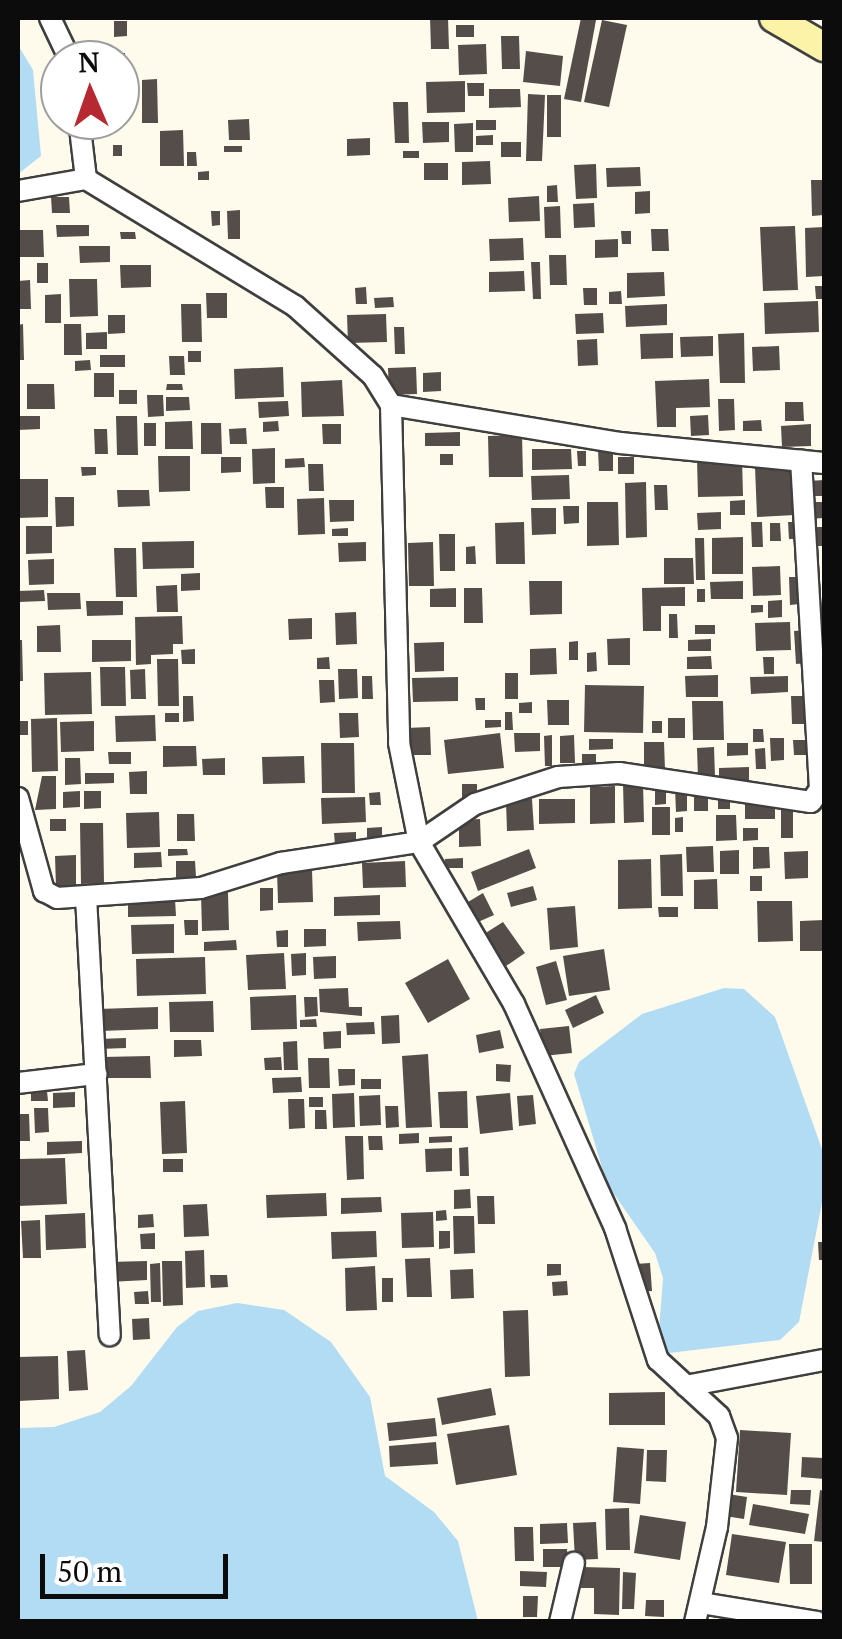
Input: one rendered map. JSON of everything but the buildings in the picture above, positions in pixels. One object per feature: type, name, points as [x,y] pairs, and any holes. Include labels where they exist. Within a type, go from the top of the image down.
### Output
[{"type":"street","points":[[774,18],[824,47]]},
{"type":"street","points":[[81,140],[86,178]]},
{"type":"street","points":[[18,191],[86,178],[295,306],[360,364],[390,405],[399,743],[419,842],[514,1004],[615,1228],[658,1360],[719,1416],[726,1438],[698,1612],[820,1622]]},
{"type":"street","points":[[390,405],[620,443],[824,464]]},
{"type":"street","points":[[18,798],[44,890],[57,898],[201,888],[281,863],[419,842],[474,804],[558,777],[619,773],[815,800],[801,461]]},
{"type":"street","points":[[86,897],[110,1334]]},
{"type":"street","points":[[18,1083],[96,1074]]},
{"type":"street","points":[[686,1386],[824,1360]]},
{"type":"street","points":[[560,1622],[574,1563]]},
{"type":"water","points":[[18,45],[33,70],[41,156],[18,174]]},
{"type":"water","points":[[724,988],[744,989],[775,1017],[824,1155],[824,1192],[799,1322],[780,1340],[669,1353],[659,1330],[663,1278],[655,1253],[607,1184],[574,1074],[579,1062],[642,1014]]},
{"type":"water","points":[[237,1303],[284,1310],[331,1342],[370,1397],[385,1476],[434,1512],[458,1541],[478,1621],[18,1621],[18,1428],[54,1427],[100,1412],[131,1386],[177,1327],[198,1311]]}]
